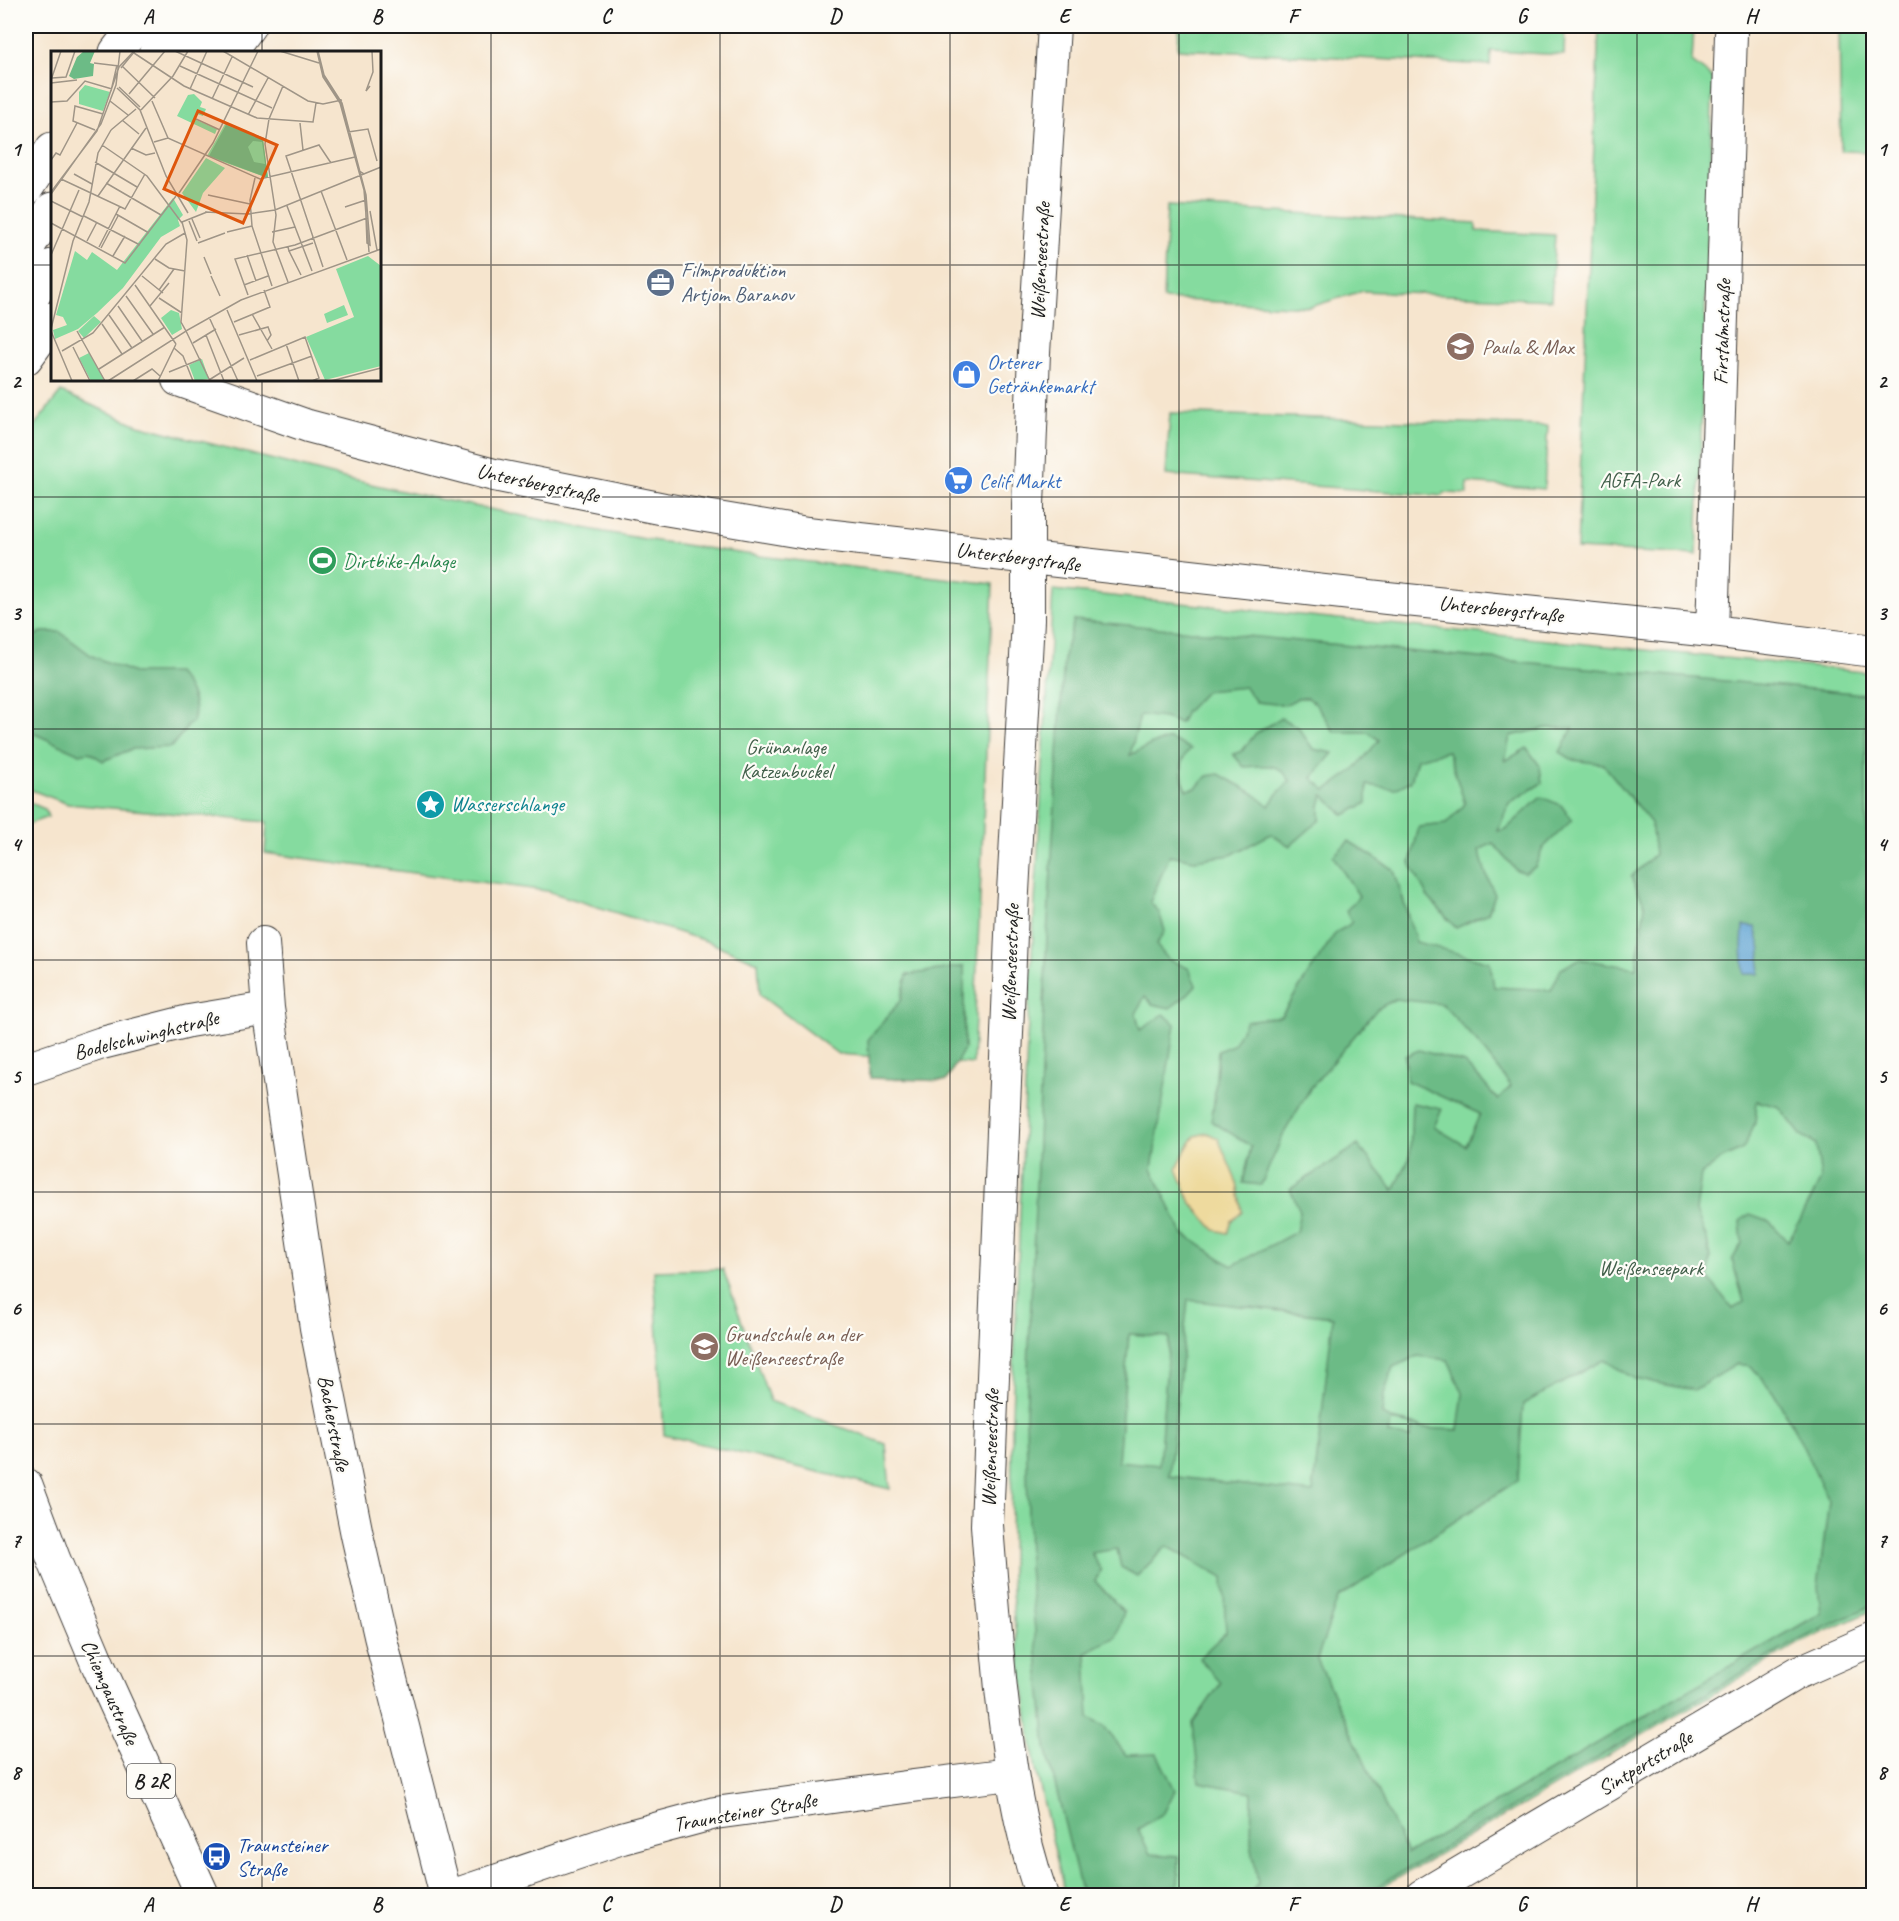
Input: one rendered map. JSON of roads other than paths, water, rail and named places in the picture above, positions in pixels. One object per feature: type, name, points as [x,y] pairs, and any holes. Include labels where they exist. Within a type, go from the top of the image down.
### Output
[{"type":"main road","points":[[117,51],[136,26]]},
{"type":"main road","points":[[157,51],[175,26]]},
{"type":"main road","points":[[194,51],[212,26]]},
{"type":"main road","points":[[231,51],[249,26]]},
{"type":"main road","points":[[26,189],[51,151]]},
{"type":"main road","points":[[26,250],[51,211]]},
{"type":"main road","points":[[26,358],[44,322],[51,273]]},
{"type":"main road","name":"Chiemgaustraße","points":[[26,1485],[54,1560],[99,1667],[203,1896]]},
{"type":"street","name":"Weißenseestraße","points":[[1042,1896],[1011,1774],[993,1611],[987,1525],[1012,910],[1028,620],[1028,505],[1034,353],[1054,26]]},
{"type":"street","name":"Firstalmstraße","points":[[1712,631],[1731,34]]},
{"type":"street","name":"Untersbergstraße","points":[[181,381],[308,426],[494,475],[670,510],[795,531],[1387,598],[1712,631],[1874,651]]},
{"type":"street","name":"Bacherstraße","points":[[263,943],[268,1008],[316,1328],[384,1655],[446,1896]]},
{"type":"street","name":"Bodelschwinghstraße","points":[[26,1069],[102,1043],[189,1021],[268,1008]]},
{"type":"street","name":"Sintpertstraße","points":[[1421,1896],[1797,1673],[1874,1639]]},
{"type":"street","name":"Traunsteiner Straße","points":[[451,1896],[622,1838],[715,1813],[913,1785],[1011,1774]]},
{"type":"water","points":[[1743,926],[1755,927],[1761,950],[1759,974],[1744,974]]},
{"type":"place","name":"Filmproduktion Artjom Baranov","points":[[660,282]]},
{"type":"place","name":"Paula & Max","points":[[1461,347]]},
{"type":"place","name":"Orterer Getränkemarkt","points":[[966,374]]},
{"type":"place","name":"Celif Markt","points":[[958,481]]},
{"type":"place","name":"Dirtbike-Anlage","points":[[322,561]]},
{"type":"place","name":"Wasserschlange","points":[[430,804]]},
{"type":"place","name":"Grundschule an der Weißenseestraße","points":[[704,1346]]},
{"type":"place","name":"Traunsteiner Straße","points":[[216,1857]]},
{"type":"park label","name":"AGFA-Park","points":[[1640,480]]},
{"type":"park label","name":"Grünanlage Katzenbuckel","points":[[786,759]]},
{"type":"park label","name":"Weißenseepark","points":[[1651,1268]]}]
